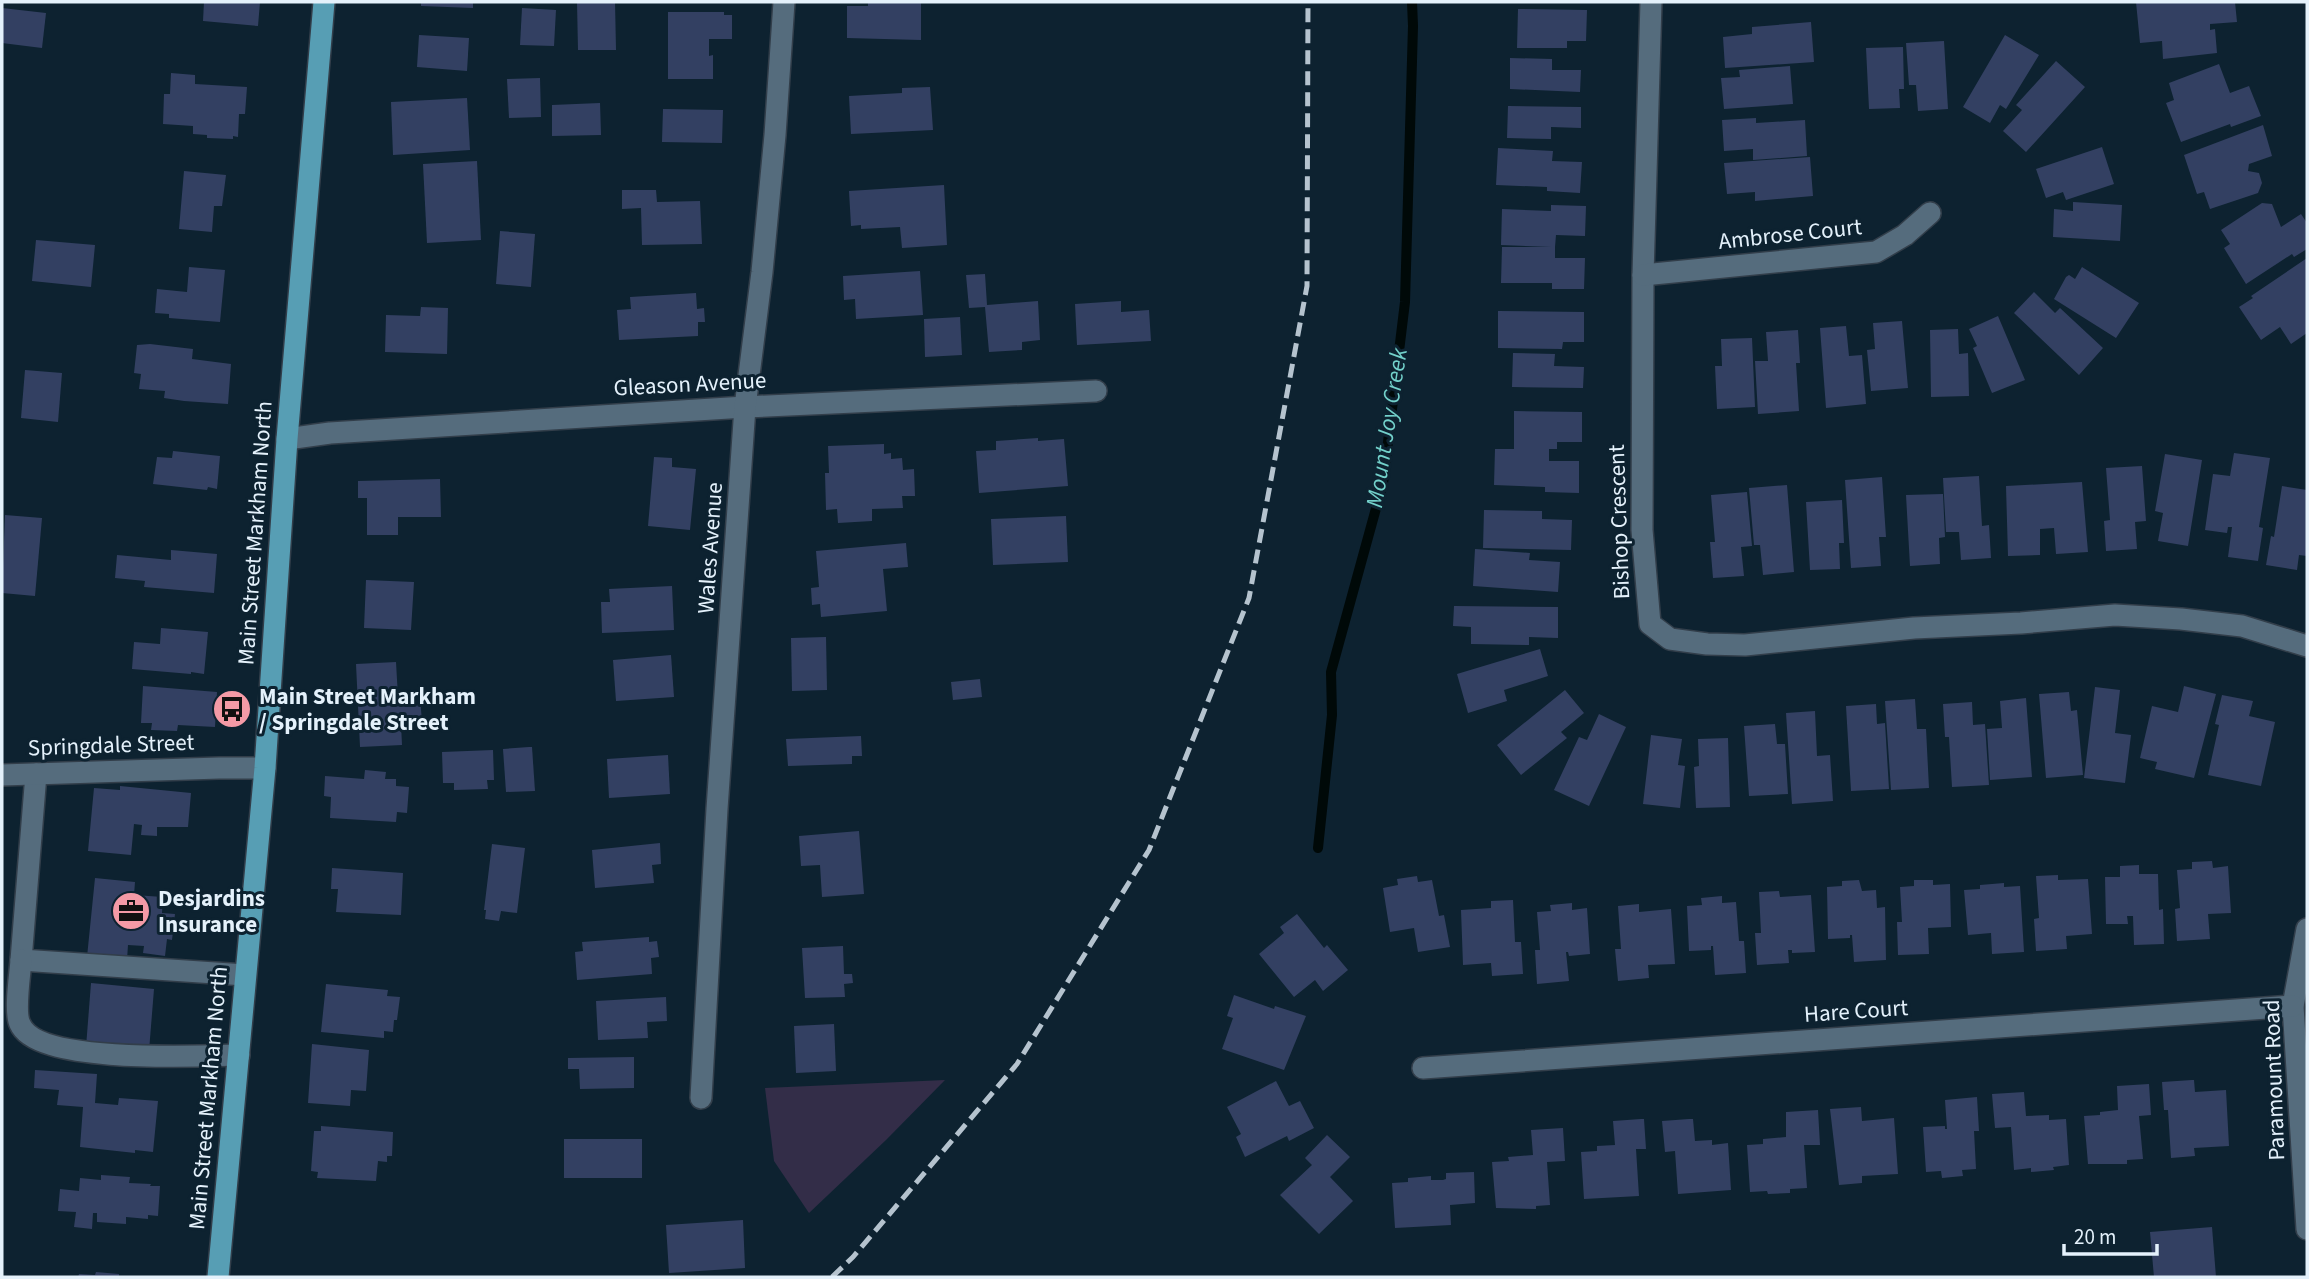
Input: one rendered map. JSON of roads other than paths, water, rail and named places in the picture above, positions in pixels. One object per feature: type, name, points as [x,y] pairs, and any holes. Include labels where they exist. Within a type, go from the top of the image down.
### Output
[{"type":"main road","name":"Main Street Markham North","points":[[218,1277],[265,768],[287,439],[324,2]]},
{"type":"street","name":"Wales Avenue","points":[[701,1098],[745,407],[774,149],[783,2]]},
{"type":"street","name":"Bishop Crescent","points":[[1651,2],[1643,275],[1642,530],[1650,624],[1670,639],[1745,645],[1914,628],[2115,615],[2182,618],[2242,626],[2307,646]]},
{"type":"street","name":"Ambrose Court","points":[[1643,275],[1876,252],[1905,235],[1930,213]]},
{"type":"street","name":"Gleason Avenue","points":[[287,439],[330,433],[745,407],[1096,391]]},
{"type":"street","name":"Springdale Street","points":[[2,775],[265,768]]},
{"type":"street","points":[[36,774],[18,1021],[25,1033],[89,1053],[148,1056],[239,1055]]},
{"type":"street","name":"Paramount Road","points":[[2307,929],[2293,1006],[2307,1229]]},
{"type":"street","points":[[21,960],[245,975]]},
{"type":"street","name":"Hare Court","points":[[1423,1068],[2293,1006]]},
{"type":"waterway","name":"Mount Joy Creek","points":[[1318,848],[1332,715],[1331,672],[1383,483],[1405,302],[1412,2]]},
{"type":"railway","points":[[832,1277],[853,1257],[1017,1064],[1149,850],[1249,598],[1307,286],[1308,2]]},
{"type":"place","name":"Main Street Markham / Springdale Street","points":[[232,709]]},
{"type":"place","name":"Desjardins Insurance","points":[[131,911]]}]
